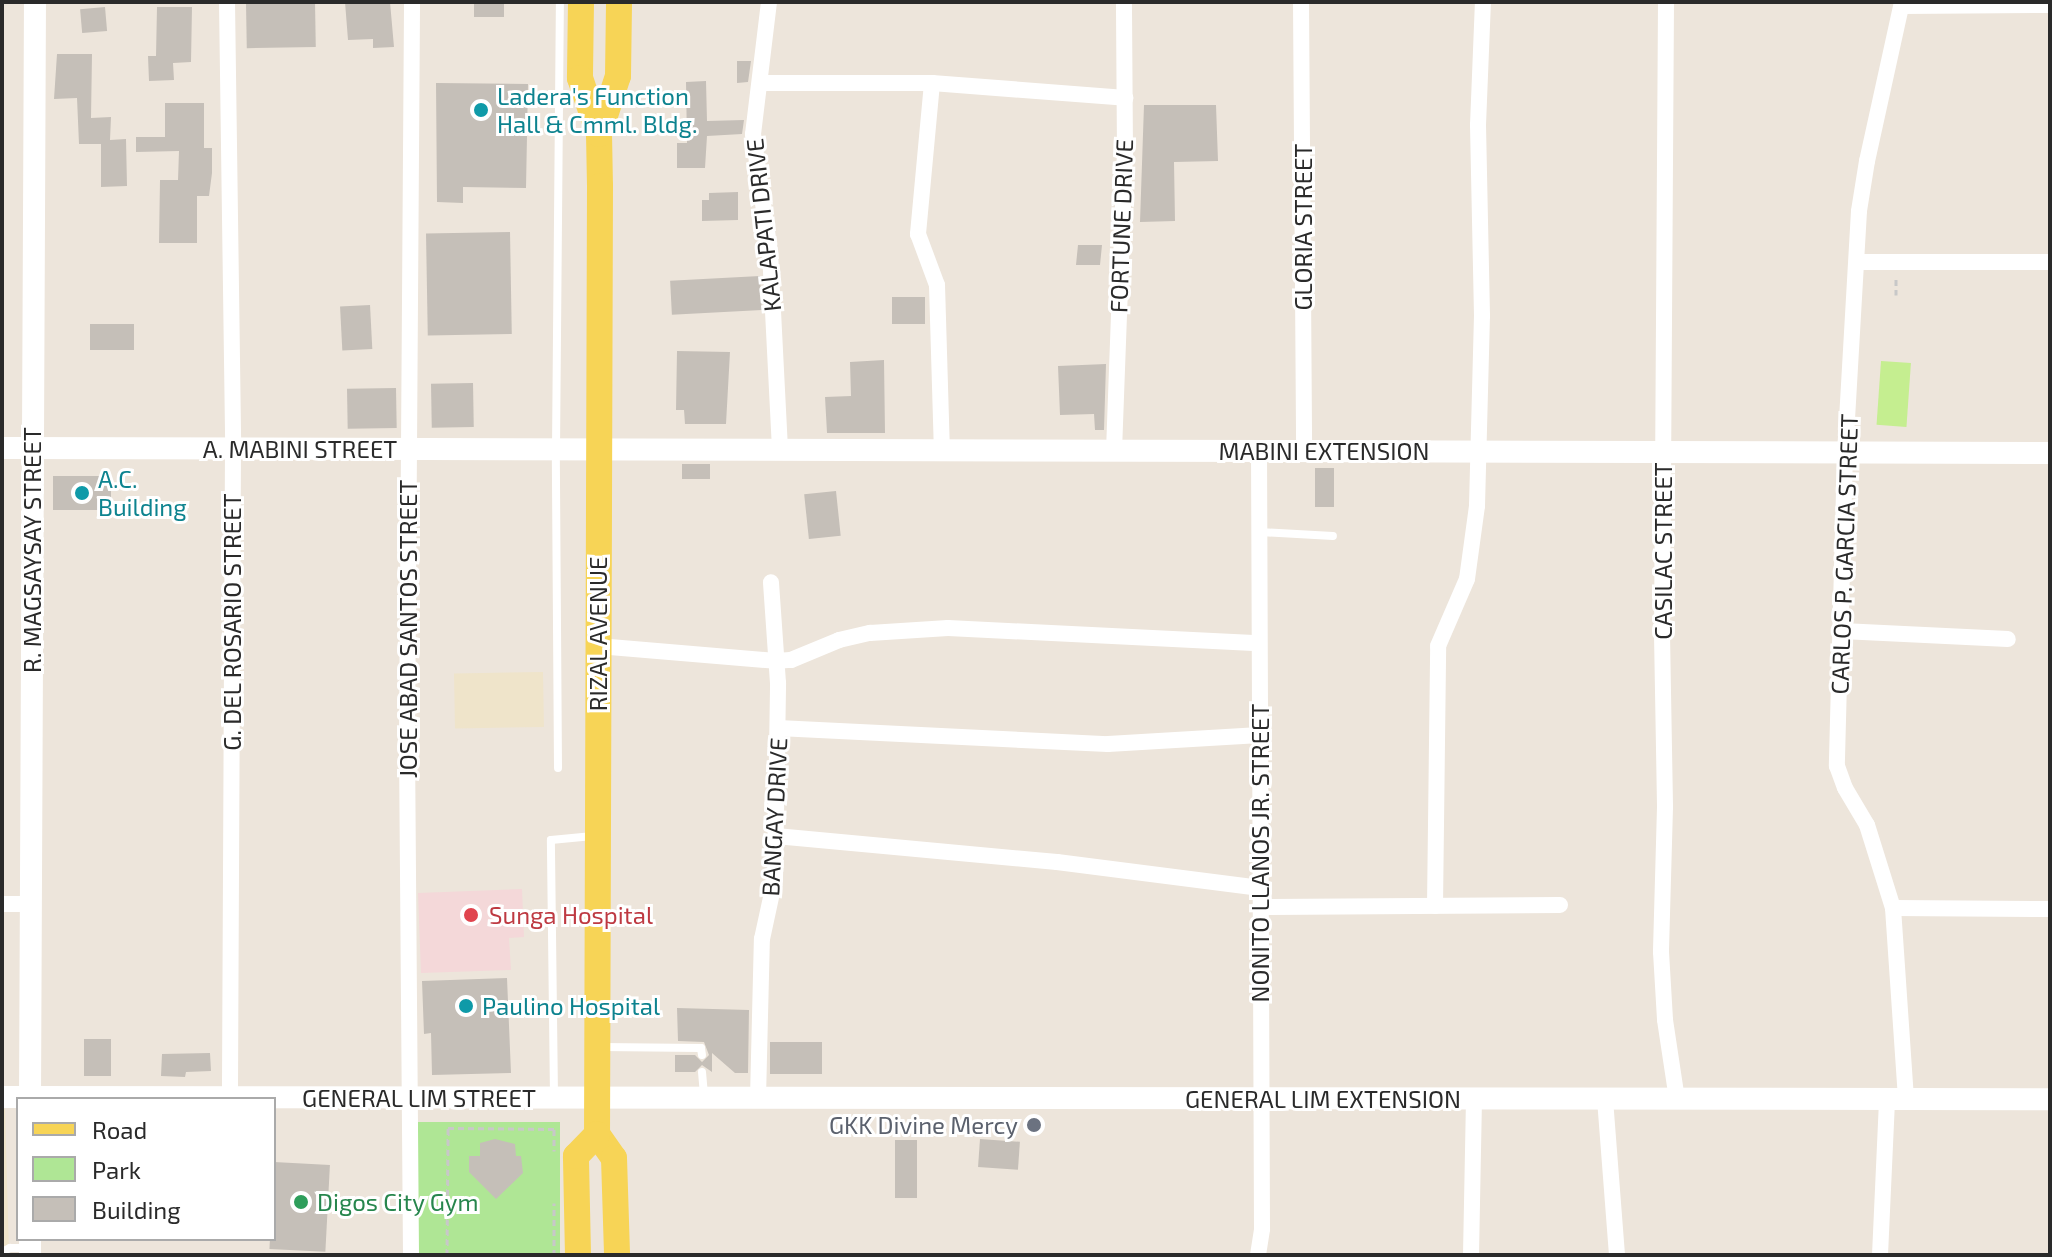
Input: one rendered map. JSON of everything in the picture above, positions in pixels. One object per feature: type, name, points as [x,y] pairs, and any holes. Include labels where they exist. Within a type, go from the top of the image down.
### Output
[{"type":"main road","name":"RIZAL AVENUE","points":[[581,2],[580,78],[599,134]]},
{"type":"main road","name":"RIZAL AVENUE","points":[[617,1255],[614,1158],[597,1134],[597,835],[599,134],[618,76],[619,2]]},
{"type":"main road","points":[[578,1255],[576,1156],[597,1134]]},
{"type":"street","name":"R. MAGSAYSAY STREET","points":[[30,1097],[35,2]]},
{"type":"street","name":"G. DEL ROSARIO STREET","points":[[227,2],[233,449],[230,1097]]},
{"type":"street","name":"JOSE ABAD SANTOS STREET","points":[[411,1255],[408,449],[412,2]]},
{"type":"street","name":"KALAPATI DRIVE","points":[[769,2],[753,134],[770,252],[780,450]]},
{"type":"street","name":"FORTUNE DRIVE","points":[[1114,451],[1125,98],[1124,2]]},
{"type":"street","name":"GLORIA STREET","points":[[1301,2],[1304,451]]},
{"type":"street","points":[[1435,906],[1438,646],[1467,579],[1475,529],[1482,256],[1478,125],[1483,2]]},
{"type":"street","name":"CASILAC STREET","points":[[1666,2],[1666,795],[1661,952],[1665,1020],[1677,1099]]},
{"type":"street","points":[[1902,4],[2050,5]]},
{"type":"street","name":"CARLOS P. GARCIA STREET","points":[[1880,1255],[1897,1099],[1893,908],[1872,836],[1845,788],[1837,766],[1845,453],[1862,184],[1902,4]]},
{"type":"street","points":[[760,83],[932,83],[1125,98]]},
{"type":"street","points":[[932,83],[918,234],[937,285],[942,450]]},
{"type":"street","points":[[1858,262],[2050,262]]},
{"type":"street","name":"A. MABINI STREET","points":[[2,448],[599,449]]},
{"type":"street","name":"MABINI EXTENSION","points":[[599,449],[2050,453]]},
{"type":"street","name":"NONITO LLANOS JR. STREET","points":[[1258,1255],[1262,1229],[1259,451]]},
{"type":"street","name":"BANGAY DRIVE","points":[[758,1098],[762,939],[775,879],[778,728],[771,582]]},
{"type":"street","points":[[598,646],[775,661],[791,660],[839,640],[909,629],[1259,643]]},
{"type":"street","points":[[1842,631],[2008,639]]},
{"type":"street","points":[[778,728],[1108,744],[1260,735]]},
{"type":"street","points":[[776,836],[1057,862],[1260,888]]},
{"type":"street","points":[[2,904],[31,904]]},
{"type":"street","points":[[1260,907],[1560,905]]},
{"type":"street","points":[[1893,908],[2050,909]]},
{"type":"street","name":"GENERAL LIM STREET","points":[[276,1097],[597,1098]]},
{"type":"street","name":"GENERAL LIM EXTENSION","points":[[597,1098],[2050,1099]]},
{"type":"street","points":[[1471,1255],[1474,1099]]},
{"type":"street","points":[[1605,1099],[1617,1255]]},
{"type":"lane","points":[[558,768],[556,449],[560,2]]},
{"type":"lane","points":[[1259,532],[1333,536]]},
{"type":"lane","points":[[554,1098],[551,840],[597,835]]},
{"type":"lane","points":[[597,1047],[701,1048],[702,1055]]},
{"type":"lane","points":[[702,1072],[704,1098]]},
{"type":"lane","points":[[2,1252],[10,1248],[30,1247]]},
{"type":"path","points":[[447,1255],[448,1128],[554,1129],[554,1161]]},
{"type":"path","points":[[554,1192],[554,1255]]},
{"type":"shaded area","points":[[543,672],[544,727],[455,729],[454,674]]},
{"type":"shaded area","name":"Sunga Hospital","points":[[522,889],[524,937],[509,938],[511,970],[421,973],[418,893]]},
{"type":"shaded area","points":[[2,1109],[5,1109],[9,1255],[2,1255]]},
{"type":"green space","points":[[1881,361],[1911,363],[1906,427],[1877,425]]},
{"type":"green space","points":[[418,1122],[560,1122],[560,1255],[418,1255]]},
{"type":"building","points":[[315,2],[316,47],[247,48],[246,3]]},
{"type":"building","points":[[345,2],[390,2],[394,47],[373,48],[373,39],[348,40]]},
{"type":"building","points":[[474,2],[504,2],[504,17],[474,17]]},
{"type":"building","points":[[105,7],[107,31],[82,33],[80,9]]},
{"type":"building","points":[[157,7],[192,7],[191,62],[173,63],[174,80],[149,81],[148,56],[156,56]]},
{"type":"building","points":[[57,54],[92,54],[91,118],[111,117],[110,140],[126,139],[127,186],[101,187],[101,144],[79,144],[77,98],[54,99]]},
{"type":"building","points":[[737,61],[751,61],[748,82],[737,83]]},
{"type":"building","points":[[706,81],[707,121],[744,120],[742,134],[707,136],[705,168],[677,168],[677,143],[687,143],[686,82]]},
{"type":"building","name":"Ladera's Function Hall & Cmml. Bldg.","points":[[436,83],[528,84],[526,188],[463,187],[463,203],[437,202]]},
{"type":"building","points":[[165,103],[204,103],[204,148],[212,148],[212,173],[209,196],[197,196],[197,243],[159,243],[160,180],[178,180],[179,151],[136,152],[136,137],[165,137]]},
{"type":"building","points":[[1144,105],[1216,105],[1218,161],[1174,162],[1175,221],[1140,222]]},
{"type":"building","points":[[738,192],[738,220],[702,221],[702,200],[709,200],[709,193]]},
{"type":"building","points":[[510,232],[512,334],[428,335],[426,233]]},
{"type":"building","points":[[1078,245],[1102,245],[1100,265],[1076,265]]},
{"type":"building","points":[[760,276],[762,310],[672,315],[670,281]]},
{"type":"building","points":[[892,297],[925,297],[925,324],[892,324]]},
{"type":"building","points":[[370,305],[372,349],[342,351],[340,307]]},
{"type":"building","points":[[90,324],[134,324],[134,350],[90,350]]},
{"type":"building","points":[[677,351],[730,352],[726,424],[685,424],[684,410],[676,410]]},
{"type":"building","points":[[884,360],[885,433],[827,433],[825,397],[851,396],[850,362]]},
{"type":"building","points":[[1106,364],[1104,430],[1095,430],[1094,414],[1060,415],[1058,366]]},
{"type":"building","points":[[473,383],[474,427],[432,428],[431,384]]},
{"type":"building","points":[[396,388],[397,428],[348,429],[347,389]]},
{"type":"building","points":[[682,464],[710,464],[710,479],[682,479]]},
{"type":"building","points":[[1315,468],[1334,468],[1334,507],[1315,507]]},
{"type":"building","name":"A.C. Building","points":[[53,476],[111,476],[111,510],[53,510]]},
{"type":"building","points":[[836,491],[841,536],[809,539],[804,494]]},
{"type":"building","points":[[507,978],[511,1073],[432,1075],[431,1033],[424,1034],[422,981]]},
{"type":"building","points":[[677,1008],[749,1010],[748,1073],[735,1073],[712,1053],[712,1072],[702,1065],[695,1072],[675,1072],[675,1055],[695,1055],[702,1062],[709,1055],[704,1042],[678,1041]]},
{"type":"building","points":[[84,1039],[111,1039],[111,1076],[84,1076]]},
{"type":"building","points":[[770,1042],[822,1042],[822,1074],[770,1074]]},
{"type":"building","points":[[210,1053],[211,1071],[186,1072],[185,1077],[161,1076],[162,1054]]},
{"type":"building","points":[[495,1139],[515,1144],[516,1156],[521,1156],[523,1173],[496,1199],[469,1172],[469,1156],[480,1156],[480,1143]]},
{"type":"building","points":[[980,1139],[1020,1142],[1018,1170],[978,1167]]},
{"type":"building","points":[[895,1140],[917,1140],[917,1198],[895,1198]]},
{"type":"building","name":"Digos City Gym","points":[[276,1162],[330,1165],[325,1252],[269,1249],[270,1241],[276,1241]]},
{"type":"place","name":"Ladera's Function Hall & Cmml. Bldg.","points":[[481,110]]},
{"type":"place","name":"A.C. Building","points":[[82,493]]},
{"type":"place","name":"Sunga Hospital","points":[[471,915]]},
{"type":"place","name":"Paulino Hospital","points":[[466,1006]]},
{"type":"place","name":"GKK Divine Mercy","points":[[1034,1125]]},
{"type":"place","name":"Digos City Gym","points":[[301,1202]]}]
